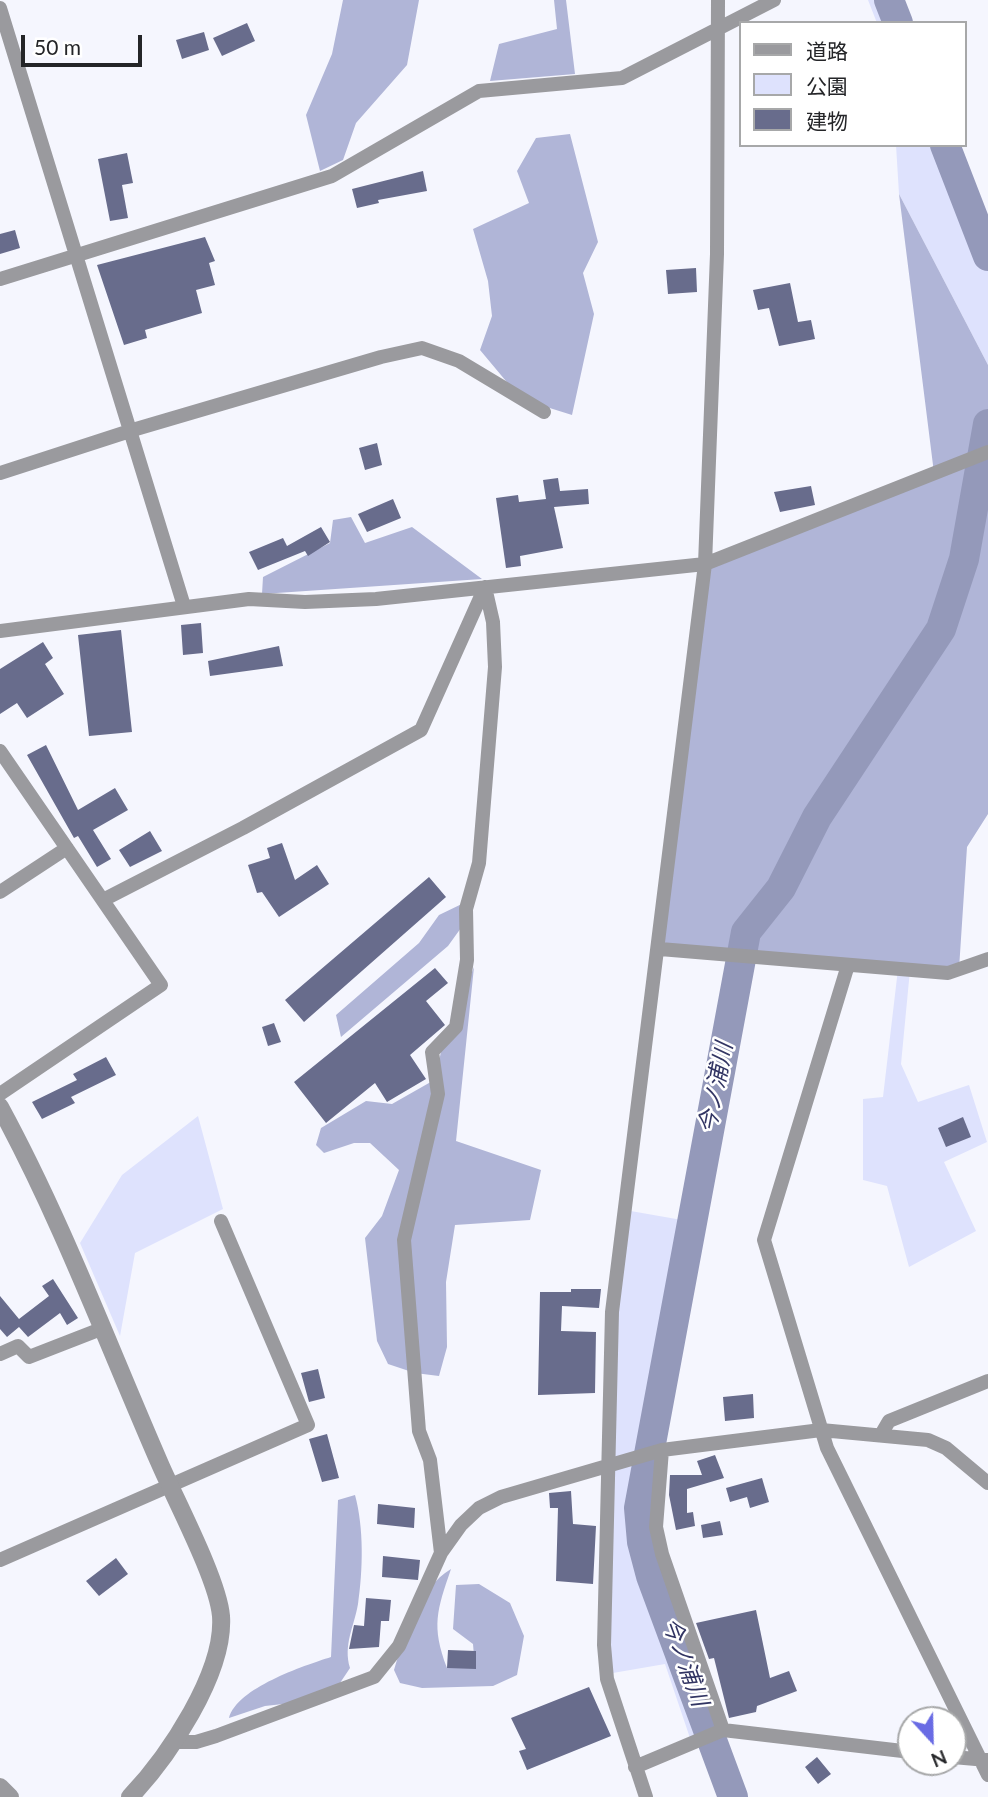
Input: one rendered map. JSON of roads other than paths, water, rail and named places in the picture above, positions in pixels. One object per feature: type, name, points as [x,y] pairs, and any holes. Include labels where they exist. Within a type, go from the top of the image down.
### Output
[{"type":"street","points":[[646,1797],[607,1679],[604,1644],[612,1312],[660,948],[705,564],[717,254],[718,0]]},
{"type":"street","points":[[0,279],[332,176],[480,91],[622,78],[774,0]]},
{"type":"street","points":[[0,8],[184,606]]},
{"type":"street","points":[[0,473],[130,431],[381,357],[422,348],[459,361],[544,412]]},
{"type":"street","points":[[0,631],[249,598],[305,602],[376,599],[705,564],[988,452]]},
{"type":"street","points":[[103,900],[243,828],[421,730],[485,587]]},
{"type":"street","points":[[441,1553],[430,1460],[419,1431],[404,1240],[438,1094],[432,1052],[456,1027],[467,960],[466,909],[479,863],[495,667],[493,622],[485,587]]},
{"type":"street","points":[[0,751],[161,985],[0,1094]]},
{"type":"street","points":[[0,892],[67,848]]},
{"type":"street","points":[[660,948],[948,973],[988,959]]},
{"type":"street","points":[[848,965],[764,1240],[821,1430],[984,1760],[988,1775]]},
{"type":"street","points":[[2,1116],[170,1485],[216,1595],[221,1617],[213,1661],[194,1709],[174,1742],[130,1797]]},
{"type":"street","points":[[0,1560],[309,1425],[221,1221]]},
{"type":"street","points":[[0,1354],[18,1346],[29,1357],[101,1329]]},
{"type":"street","points":[[882,1433],[889,1421],[988,1381]]},
{"type":"street","points":[[174,1742],[196,1742],[216,1737],[374,1677],[399,1646],[441,1553],[461,1525],[479,1508],[501,1497],[662,1450],[821,1430],[882,1433],[928,1440],[946,1448],[988,1483]]},
{"type":"street","points":[[662,1450],[656,1527],[662,1554],[723,1730]]},
{"type":"street","points":[[635,1767],[723,1730],[897,1750]]},
{"type":"street","points":[[0,1787],[10,1797]]},
{"type":"waterway","name":"今ノ浦川","points":[[889,0],[897,21]]},
{"type":"waterway","name":"今ノ浦川","points":[[946,147],[988,256]]},
{"type":"waterway","name":"今ノ浦川","points":[[733,1797],[651,1576],[642,1542],[639,1508],[746,932],[781,888],[817,817],[941,629],[964,559],[988,424]]}]
